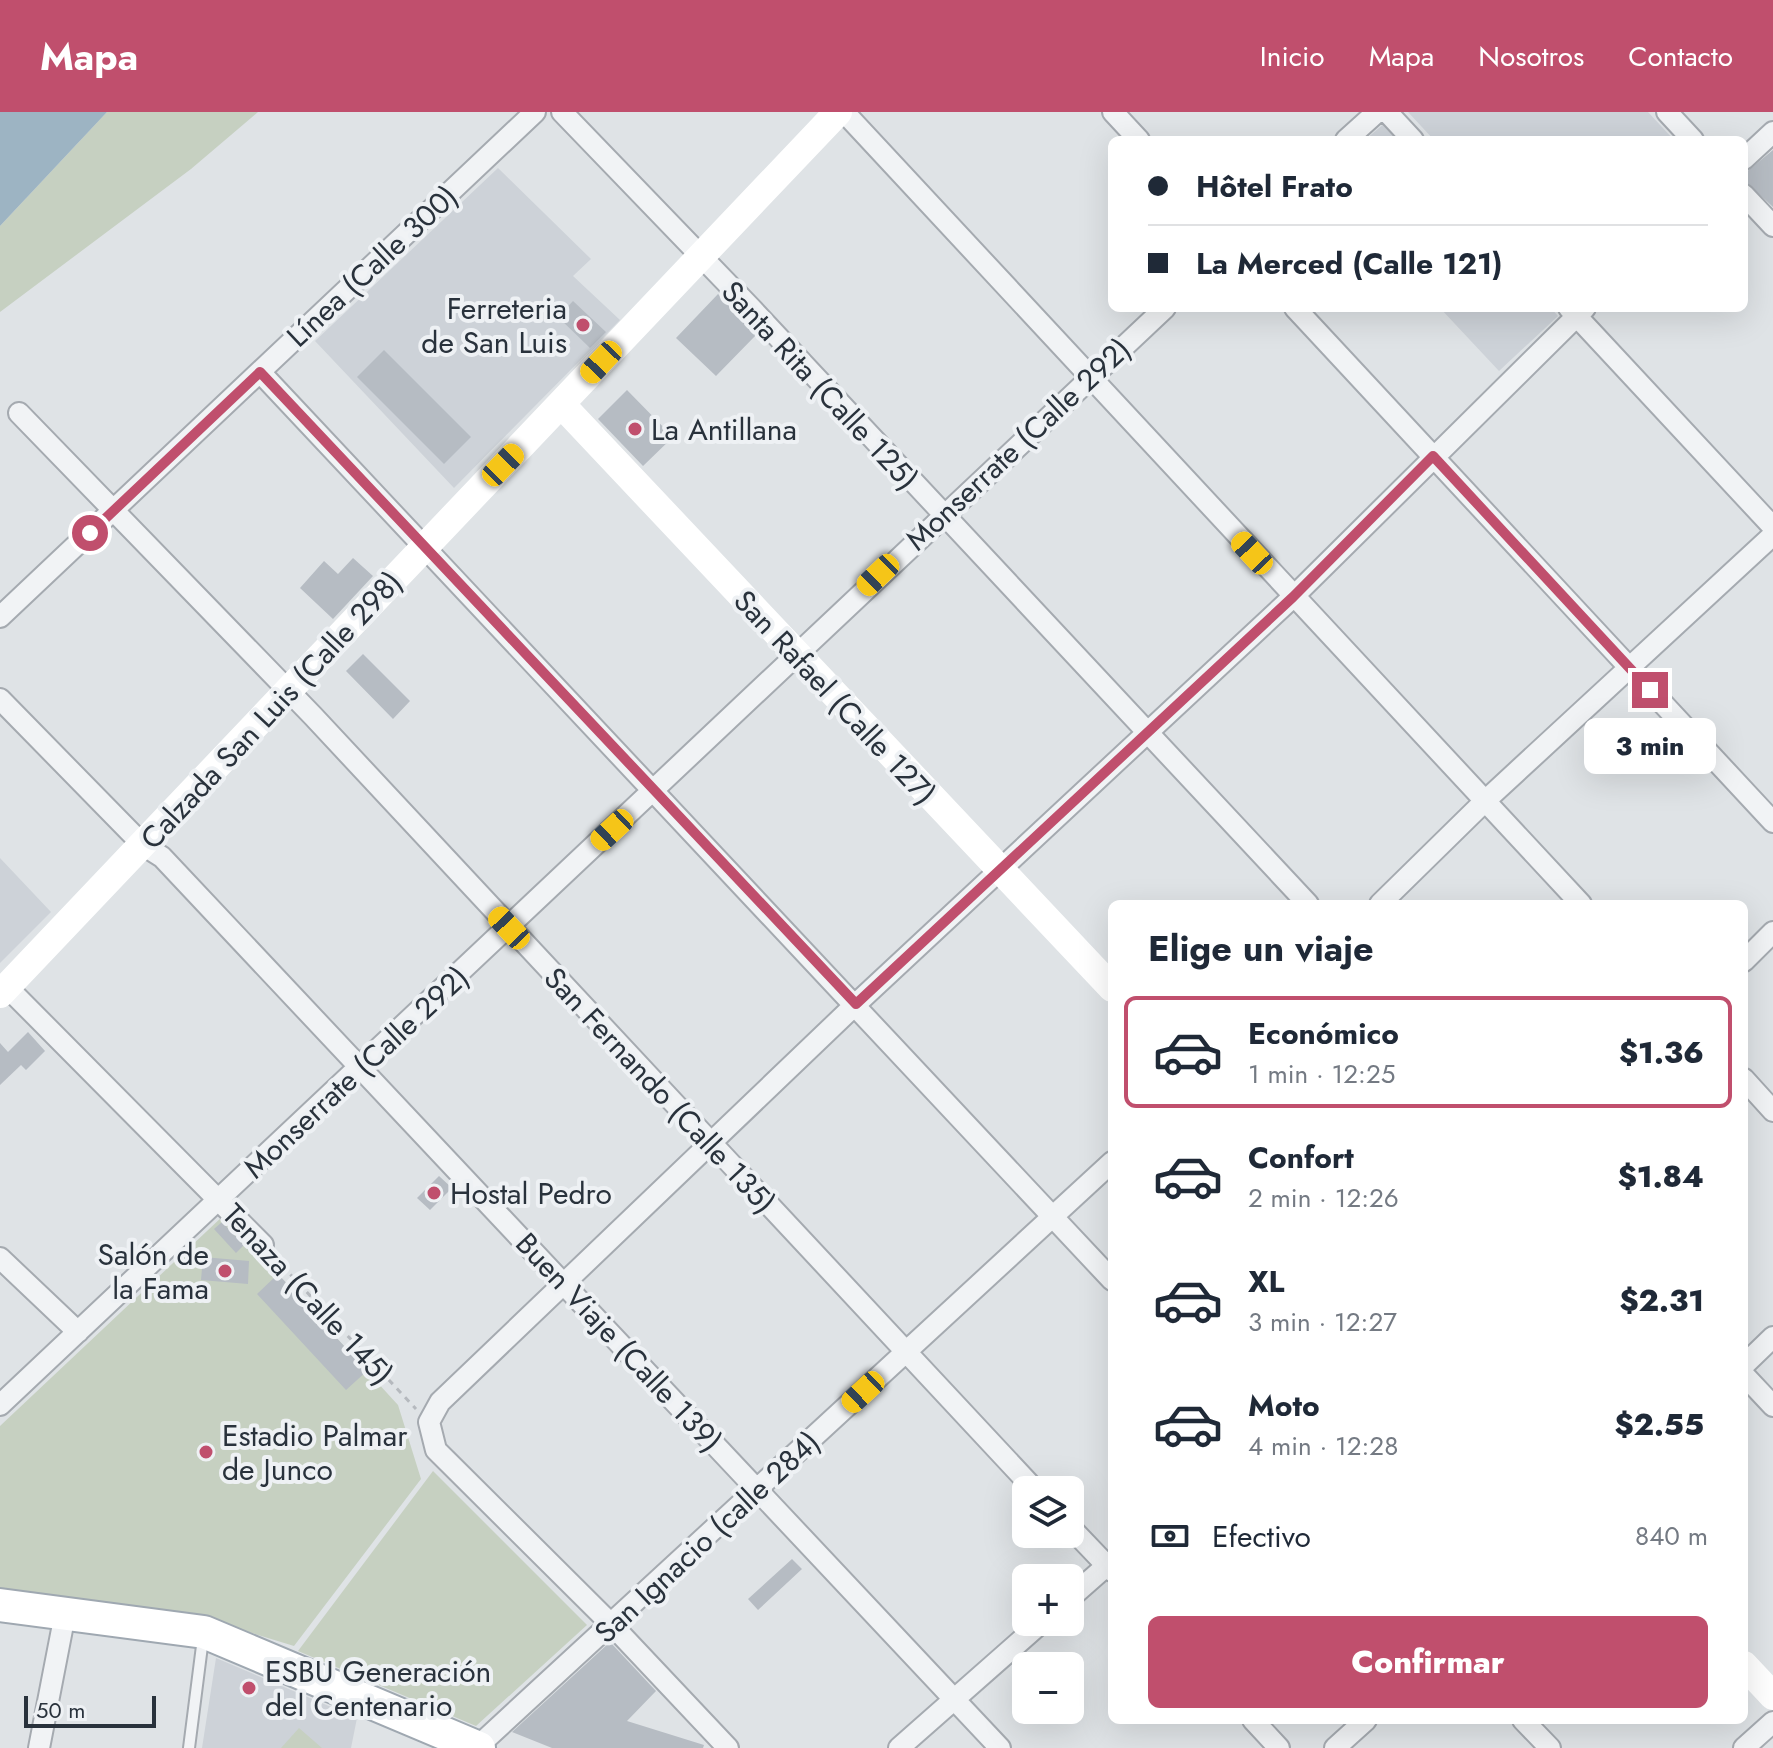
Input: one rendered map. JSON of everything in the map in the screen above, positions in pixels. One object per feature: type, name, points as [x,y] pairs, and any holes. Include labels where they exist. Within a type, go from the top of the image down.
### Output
[{"type":"main road","name":"Calzada San Luis (Calle 298)","points":[[4,990],[841,112]]},
{"type":"main road","name":"San Rafael (Calle 127)","points":[[561,404],[794,655],[1108,984]]},
{"type":"main road","points":[[0,1605],[204,1632],[478,1748]]},
{"type":"main road","points":[[1748,1669],[1773,1696]]},
{"type":"street","name":"Línea (Calle 300)","points":[[0,617],[535,112]]},
{"type":"street","name":"Santa Rita (Calle 125)","points":[[562,112],[1304,900]]},
{"type":"street","points":[[841,112],[1577,900]]},
{"type":"street","points":[[1113,112],[1135,136]]},
{"type":"street","points":[[1350,136],[1377,112]]},
{"type":"street","points":[[1387,112],[1409,136]]},
{"type":"street","points":[[1667,112],[1689,136]]},
{"type":"street","points":[[1748,155],[1773,132]]},
{"type":"street","points":[[1748,199],[1773,226]]},
{"type":"street","name":"Monserrate (Calle 292)","points":[[0,1405],[1161,312]]},
{"type":"street","points":[[1299,312],[1773,822]]},
{"type":"street","points":[[728,1748],[612,1625],[436,1450],[429,1422],[440,1402],[856,1004],[1293,597],[1576,312]]},
{"type":"street","points":[[1578,312],[1773,527]]},
{"type":"street","points":[[260,372],[1108,1276]]},
{"type":"street","name":"San Fernando (Calle 135)","points":[[19,413],[288,692],[1022,1476]]},
{"type":"street","points":[[1384,900],[1485,801],[1773,535]]},
{"type":"street","name":"Buen Viaje (Calle 139)","points":[[0,699],[143,845],[162,857],[1000,1748]]},
{"type":"street","points":[[1748,957],[1773,932]]},
{"type":"street","name":"Tenaza (Calle 145)","points":[[4,990],[263,1245]]},
{"type":"street","points":[[1748,1083],[1773,1111]]},
{"type":"street","name":"San Ignacio (calle 284)","points":[[478,1748],[1108,1166]]},
{"type":"street","points":[[0,1258],[78,1332]]},
{"type":"street","points":[[1748,1361],[1773,1337]]},
{"type":"street","points":[[1748,1379],[1773,1406]]},
{"type":"street","points":[[1084,1541],[1108,1564]]},
{"type":"street","points":[[1084,1587],[1108,1568]]},
{"type":"street","points":[[39,1748],[65,1614]]},
{"type":"street","points":[[899,1748],[1026,1636]]},
{"type":"street","points":[[1744,1748],[1773,1722]]},
{"type":"street","points":[[1257,1724],[1279,1748]]},
{"type":"street","points":[[1335,1748],[1362,1724]]},
{"type":"street","points":[[1527,1724],[1550,1748]]},
{"type":"lane","points":[[189,1748],[204,1632]]},
{"type":"path","name":"Tenaza (Calle 145)","points":[[263,1245],[429,1422]]},
{"type":"shaded area","points":[[1408,112],[1648,112],[1670,136],[1430,136]]},
{"type":"shaded area","points":[[1386,122],[1398,136],[1370,136]]},
{"type":"shaded area","points":[[498,168],[591,259],[573,276],[620,320],[454,488],[315,341]]},
{"type":"shaded area","points":[[1444,312],[1554,312],[1558,316],[1499,371]]},
{"type":"shaded area","points":[[0,858],[51,912],[0,963]]},
{"type":"shaded area","name":"ESBU Generación del Centenario","points":[[216,1658],[357,1718],[351,1748],[202,1748]]},
{"type":"green space","points":[[107,112],[258,112],[191,169],[0,312],[0,226]]},
{"type":"green space","name":"Estadio Palmar de Junco","points":[[224,1215],[398,1405],[421,1479],[294,1646],[219,1623],[0,1590],[0,1426]]},
{"type":"green space","points":[[433,1471],[587,1625],[476,1726],[298,1651]]},
{"type":"green space","points":[[299,1728],[322,1748],[281,1748]]},
{"type":"water","points":[[0,112],[107,112],[0,226]]},
{"type":"building","points":[[1773,150],[1773,207],[1748,184],[1748,171]]},
{"type":"building","points":[[718,294],[757,334],[716,376],[676,338]]},
{"type":"building","name":"Ferreteria de San Luis","points":[[573,301],[606,332],[590,348],[558,317]]},
{"type":"building","points":[[384,350],[471,437],[444,464],[357,377]]},
{"type":"building","name":"La Antillana","points":[[627,390],[673,437],[643,466],[598,419]]},
{"type":"building","points":[[353,558],[373,576],[333,619],[300,588],[324,561],[338,574]]},
{"type":"building","points":[[363,654],[410,701],[393,719],[346,671]]},
{"type":"building","points":[[28,1032],[45,1051],[26,1070],[21,1065],[0,1085],[0,1043],[8,1052]]},
{"type":"building","name":"Hostal Pedro","points":[[439,1176],[452,1188],[430,1210],[417,1198]]},
{"type":"building","points":[[222,1222],[244,1245],[236,1253],[214,1229]]},
{"type":"building","name":"Salón de la Fama","points":[[203,1257],[249,1261],[248,1284],[201,1280]]},
{"type":"building","points":[[278,1274],[367,1371],[346,1390],[257,1294]]},
{"type":"building","points":[[792,1559],[802,1569],[758,1610],[748,1599]]},
{"type":"building","points":[[610,1642],[656,1691],[627,1721],[704,1745],[703,1748],[552,1748],[512,1732]]},
{"type":"place","name":"Ferreteria de San Luis","points":[[583,325]]},
{"type":"place","name":"La Antillana","points":[[635,429]]},
{"type":"place","name":"Hostal Pedro","points":[[434,1193]]},
{"type":"place","name":"Salón de la Fama","points":[[225,1271]]},
{"type":"place","name":"Estadio Palmar de Junco","points":[[206,1452]]},
{"type":"place","name":"ESBU Generación del Centenario","points":[[249,1688]]},
{"type":"route","points":[[90,533],[260,372],[856,1004],[1293,597],[1433,456],[1650,690]]}]
